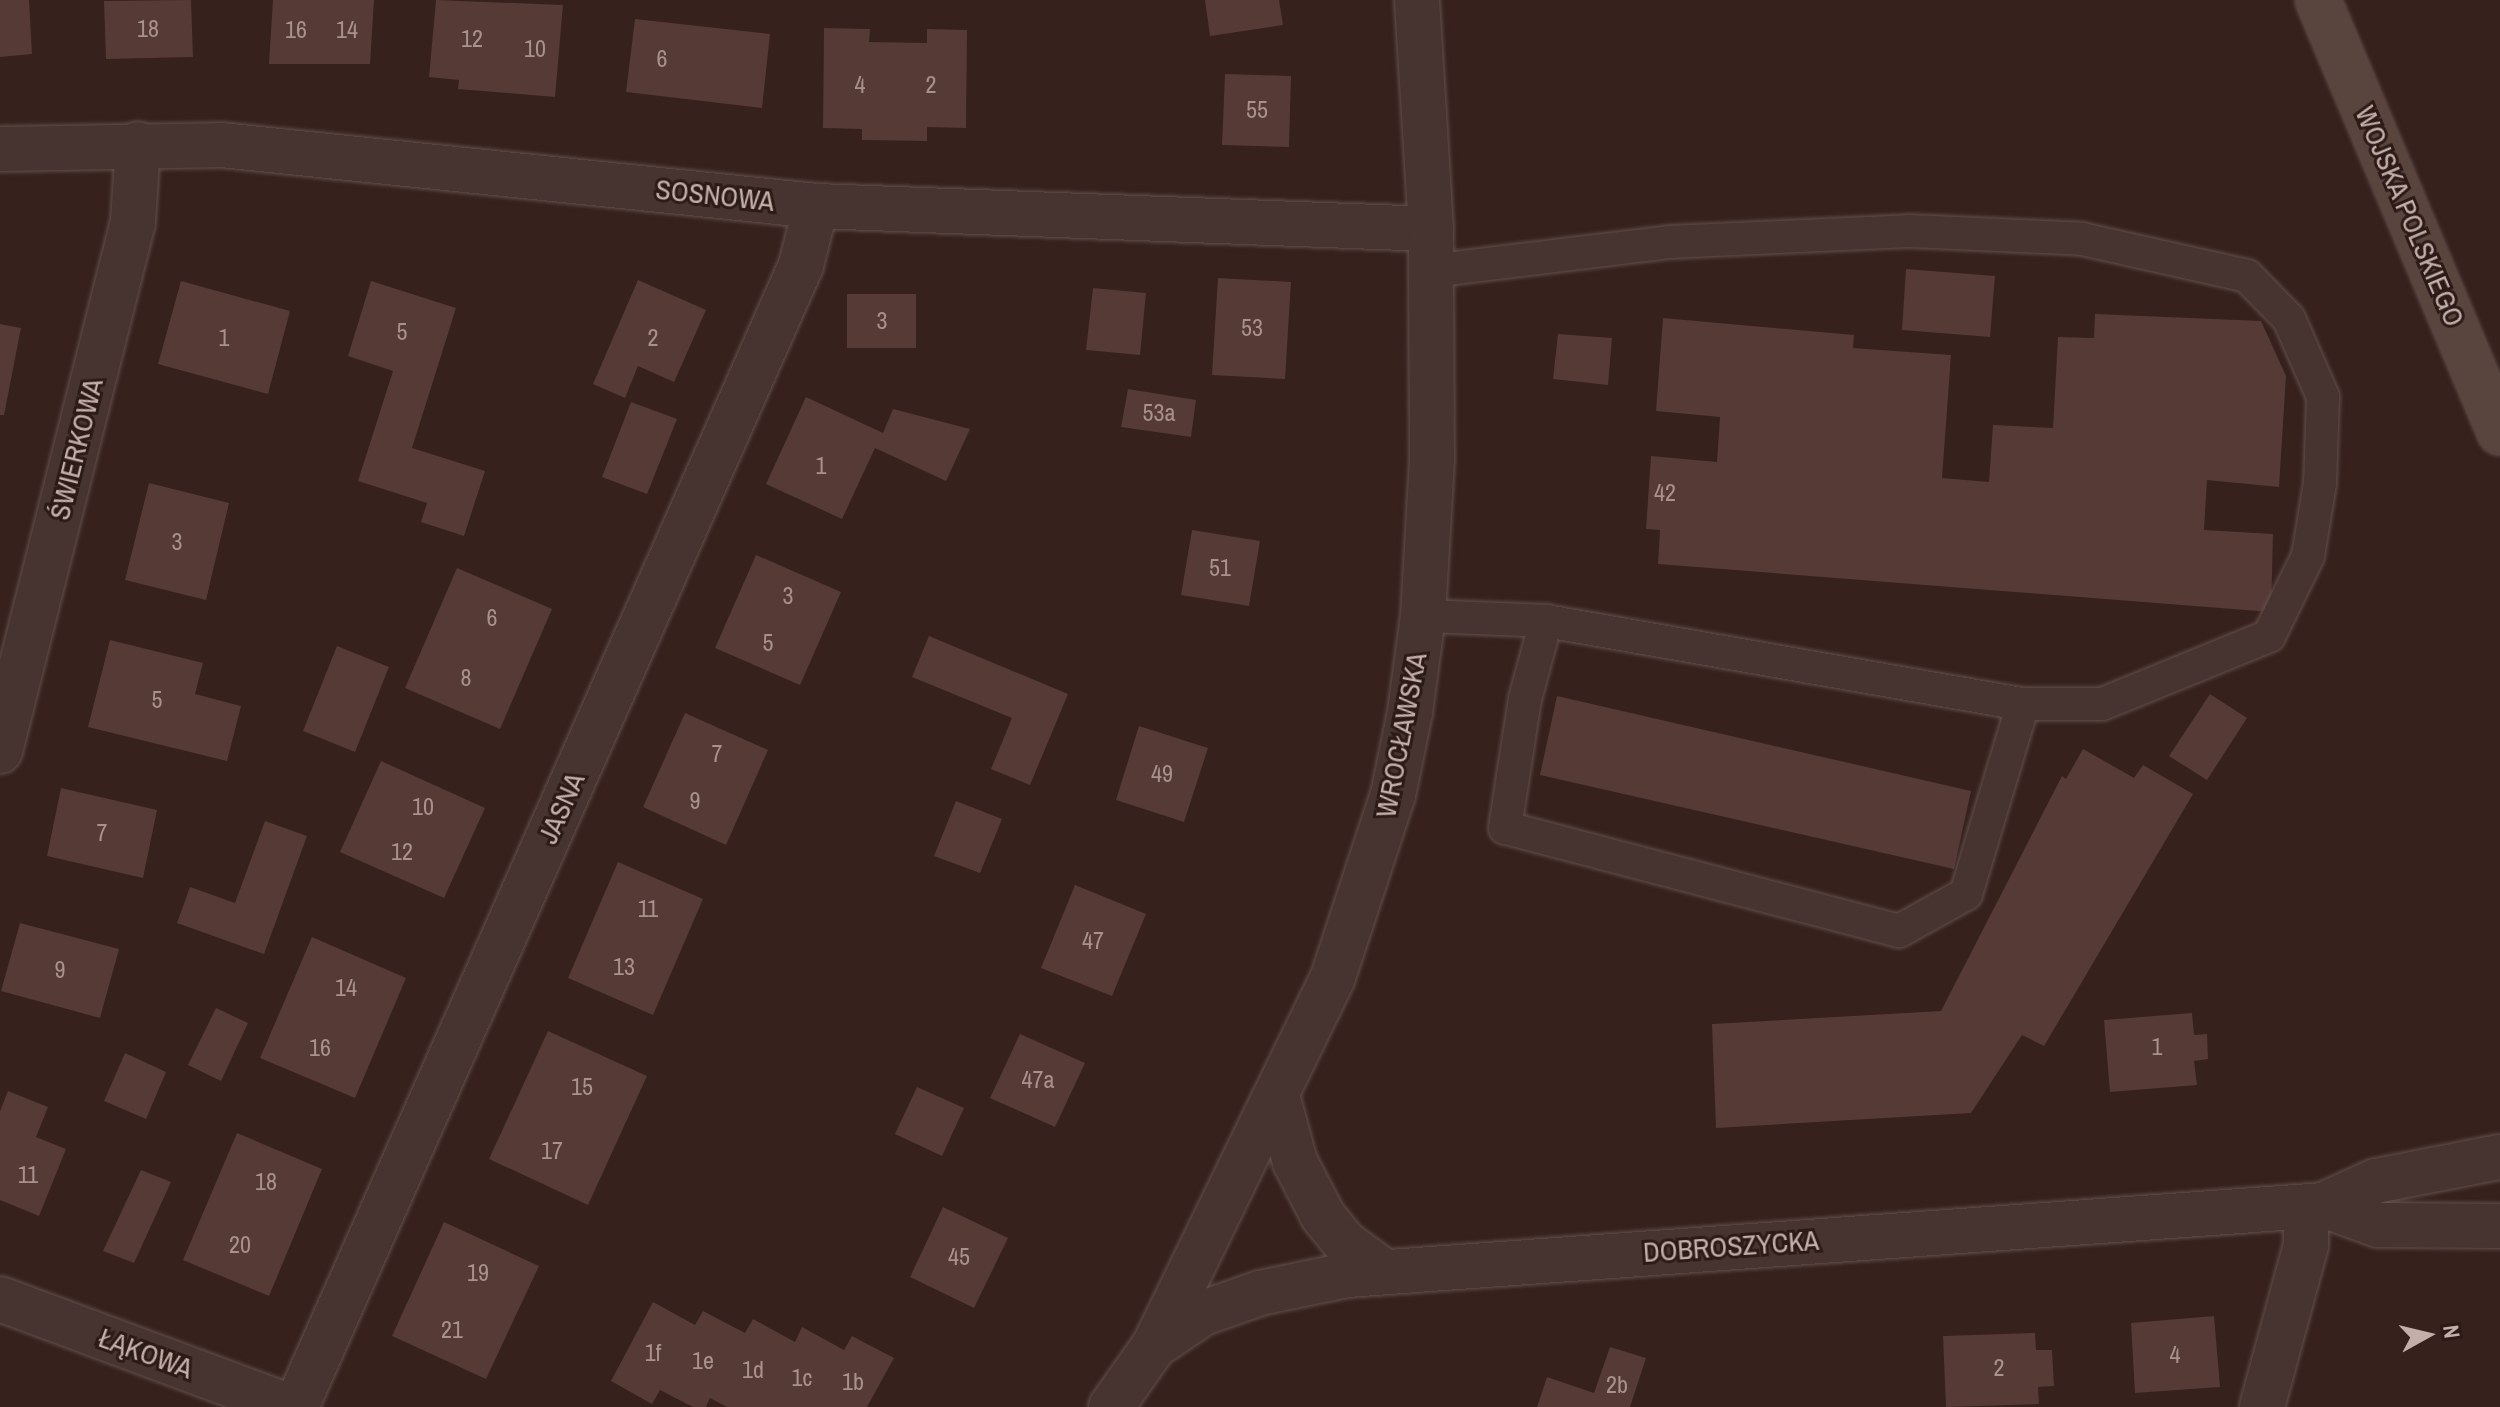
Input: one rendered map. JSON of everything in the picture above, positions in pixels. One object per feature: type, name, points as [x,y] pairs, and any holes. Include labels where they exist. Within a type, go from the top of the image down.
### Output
[{"type":"main road","name":"WOJSKA POLSKIEGO","points":[[2318,0],[2500,432]]},
{"type":"street","name":"WROCŁAWSKA","points":[[1111,1407],[1154,1346],[1278,1099],[1333,977],[1393,795],[1423,616],[1432,458],[1431,250],[1417,0]]},
{"type":"street","name":"SOSNOWA","points":[[0,149],[138,144],[221,145],[816,206],[1431,250]]},
{"type":"street","name":"ŚWIERKOWA","points":[[0,751],[133,222],[138,144]]},
{"type":"street","name":"JASNA","points":[[294,1407],[801,265],[816,206]]},
{"type":"street","points":[[1278,1099],[1295,1162],[1323,1216],[1346,1244],[1383,1271]]},
{"type":"street","name":"DOBROSZYCKA","points":[[1154,1346],[1203,1313],[1260,1293],[1383,1271],[2314,1206],[2376,1181],[2500,1157]]},
{"type":"street","points":[[2262,1407],[2314,1206]]},
{"type":"street","name":"DOBROSZYCKA","points":[[2314,1206],[2378,1225],[2500,1226]]},
{"type":"street","name":"ŁĄKOWA","points":[[0,1299],[294,1407]]},
{"type":"lane","points":[[1423,616],[1546,621],[2023,704],[2102,704],[2269,636],[2308,556],[2320,483],[2323,397],[2289,319],[2247,276],[2082,239],[1909,231],[1431,250]]},
{"type":"lane","points":[[1546,621],[1525,699],[1505,828],[1899,931],[1966,894],[2023,704]]},
{"type":"building","points":[[0,0],[29,0],[32,54],[0,57]]},
{"type":"building","points":[[191,0],[193,57],[106,59],[104,1]]},
{"type":"building","points":[[273,0],[374,0],[370,64],[269,64]]},
{"type":"building","points":[[436,0],[563,5],[555,97],[458,89],[459,80],[429,77]]},
{"type":"building","points":[[1205,0],[1279,0],[1283,25],[1210,36]]},
{"type":"building","points":[[635,19],[770,34],[762,108],[626,92]]},
{"type":"building","points":[[824,28],[870,29],[869,42],[927,43],[927,29],[967,30],[966,128],[927,127],[927,141],[862,140],[862,129],[823,128]]},
{"type":"building","points":[[1225,74],[1291,76],[1289,147],[1222,145]]},
{"type":"building","points":[[1906,269],[1995,276],[1990,337],[1902,330]]},
{"type":"building","points":[[1218,278],[1291,282],[1285,379],[1212,375]]},
{"type":"building","points":[[638,280],[706,310],[674,382],[638,366],[625,398],[593,384]]},
{"type":"building","points":[[181,281],[290,311],[268,394],[158,364]]},
{"type":"building","points":[[371,281],[456,308],[412,448],[485,471],[464,536],[421,522],[427,503],[358,481],[393,371],[348,356]]},
{"type":"building","points":[[1093,288],[1146,293],[1140,355],[1086,350]]},
{"type":"building","points":[[847,294],[916,294],[916,348],[847,348]]},
{"type":"building","points":[[2095,314],[2261,321],[2286,376],[2279,487],[2207,480],[2204,530],[2273,534],[2271,612],[1658,564],[1660,530],[1646,529],[1651,456],[1717,462],[1720,417],[1656,411],[1663,318],[1854,335],[1853,348],[1951,355],[1942,478],[1989,482],[1993,425],[2053,428],[2058,337],[2094,338]]},
{"type":"building","points":[[0,324],[21,328],[4,415],[0,415]]},
{"type":"building","points":[[1558,334],[1612,338],[1608,385],[1553,379]]},
{"type":"building","points":[[1128,389],[1196,400],[1191,437],[1121,427]]},
{"type":"building","points":[[806,397],[883,433],[893,409],[970,429],[946,481],[875,448],[842,519],[766,484]]},
{"type":"building","points":[[631,402],[677,419],[647,494],[602,477]]},
{"type":"building","points":[[149,483],[229,503],[206,600],[125,580]]},
{"type":"building","points":[[1192,530],[1260,541],[1249,606],[1181,595]]},
{"type":"building","points":[[756,555],[841,592],[800,685],[715,648]]},
{"type":"building","points":[[457,568],[552,609],[500,729],[405,688]]},
{"type":"building","points":[[929,636],[1068,694],[1030,785],[991,769],[1012,718],[912,677]]},
{"type":"building","points":[[110,640],[203,663],[195,694],[241,706],[227,761],[88,727]]},
{"type":"building","points":[[337,646],[389,667],[355,752],[303,731]]},
{"type":"building","points":[[2210,694],[2247,718],[2207,780],[2169,756]]},
{"type":"building","points":[[1557,696],[1971,791],[1954,869],[1540,775]]},
{"type":"building","points":[[685,713],[768,750],[726,845],[643,807]]},
{"type":"building","points":[[1139,726],[1208,748],[1184,822],[1116,800]]},
{"type":"building","points":[[2083,749],[2134,778],[2143,765],[2193,794],[2044,1046],[2022,1035],[1971,1113],[1716,1128],[1712,1024],[1941,1011],[2062,776],[2066,779]]},
{"type":"building","points":[[381,761],[485,808],[444,898],[340,852]]},
{"type":"building","points":[[61,788],[157,810],[143,878],[47,856]]},
{"type":"building","points":[[956,801],[1002,819],[980,873],[934,856]]},
{"type":"building","points":[[265,821],[307,836],[264,954],[177,923],[190,887],[235,903]]},
{"type":"building","points":[[618,862],[703,899],[653,1015],[568,978]]},
{"type":"building","points":[[1075,885],[1146,914],[1112,996],[1041,968]]},
{"type":"building","points":[[20,923],[119,949],[100,1018],[1,991]]},
{"type":"building","points":[[312,937],[406,978],[355,1098],[260,1058]]},
{"type":"building","points":[[216,1008],[248,1023],[221,1081],[188,1065]]},
{"type":"building","points":[[2192,1013],[2194,1035],[2207,1034],[2208,1059],[2194,1061],[2197,1085],[2110,1092],[2104,1020]]},
{"type":"building","points":[[548,1031],[647,1076],[588,1205],[489,1159]]},
{"type":"building","points":[[1020,1034],[1085,1063],[1055,1127],[990,1098]]},
{"type":"building","points":[[125,1053],[166,1072],[146,1119],[104,1101]]},
{"type":"building","points":[[917,1087],[964,1108],[942,1156],[895,1134]]},
{"type":"building","points":[[8,1091],[48,1107],[36,1137],[66,1149],[39,1216],[0,1200],[0,1111]]},
{"type":"building","points":[[237,1133],[322,1169],[269,1296],[183,1260]]},
{"type":"building","points":[[141,1170],[171,1182],[134,1263],[103,1251]]},
{"type":"building","points":[[943,1207],[1008,1238],[974,1308],[910,1277]]},
{"type":"building","points":[[444,1222],[539,1266],[486,1379],[392,1336]]},
{"type":"building","points":[[653,1302],[695,1325],[703,1311],[745,1333],[753,1319],[795,1342],[802,1327],[844,1350],[852,1336],[894,1358],[867,1407],[727,1407],[710,1398],[706,1407],[693,1407],[660,1390],[652,1404],[611,1381]]},
{"type":"building","points":[[2214,1316],[2220,1387],[2135,1393],[2131,1323]]},
{"type":"building","points":[[2035,1333],[2036,1350],[2052,1350],[2054,1386],[2038,1387],[2039,1404],[1946,1407],[1943,1336]]},
{"type":"building","points":[[1610,1347],[1646,1358],[1630,1407],[1537,1407],[1547,1377],[1594,1393]]}]
